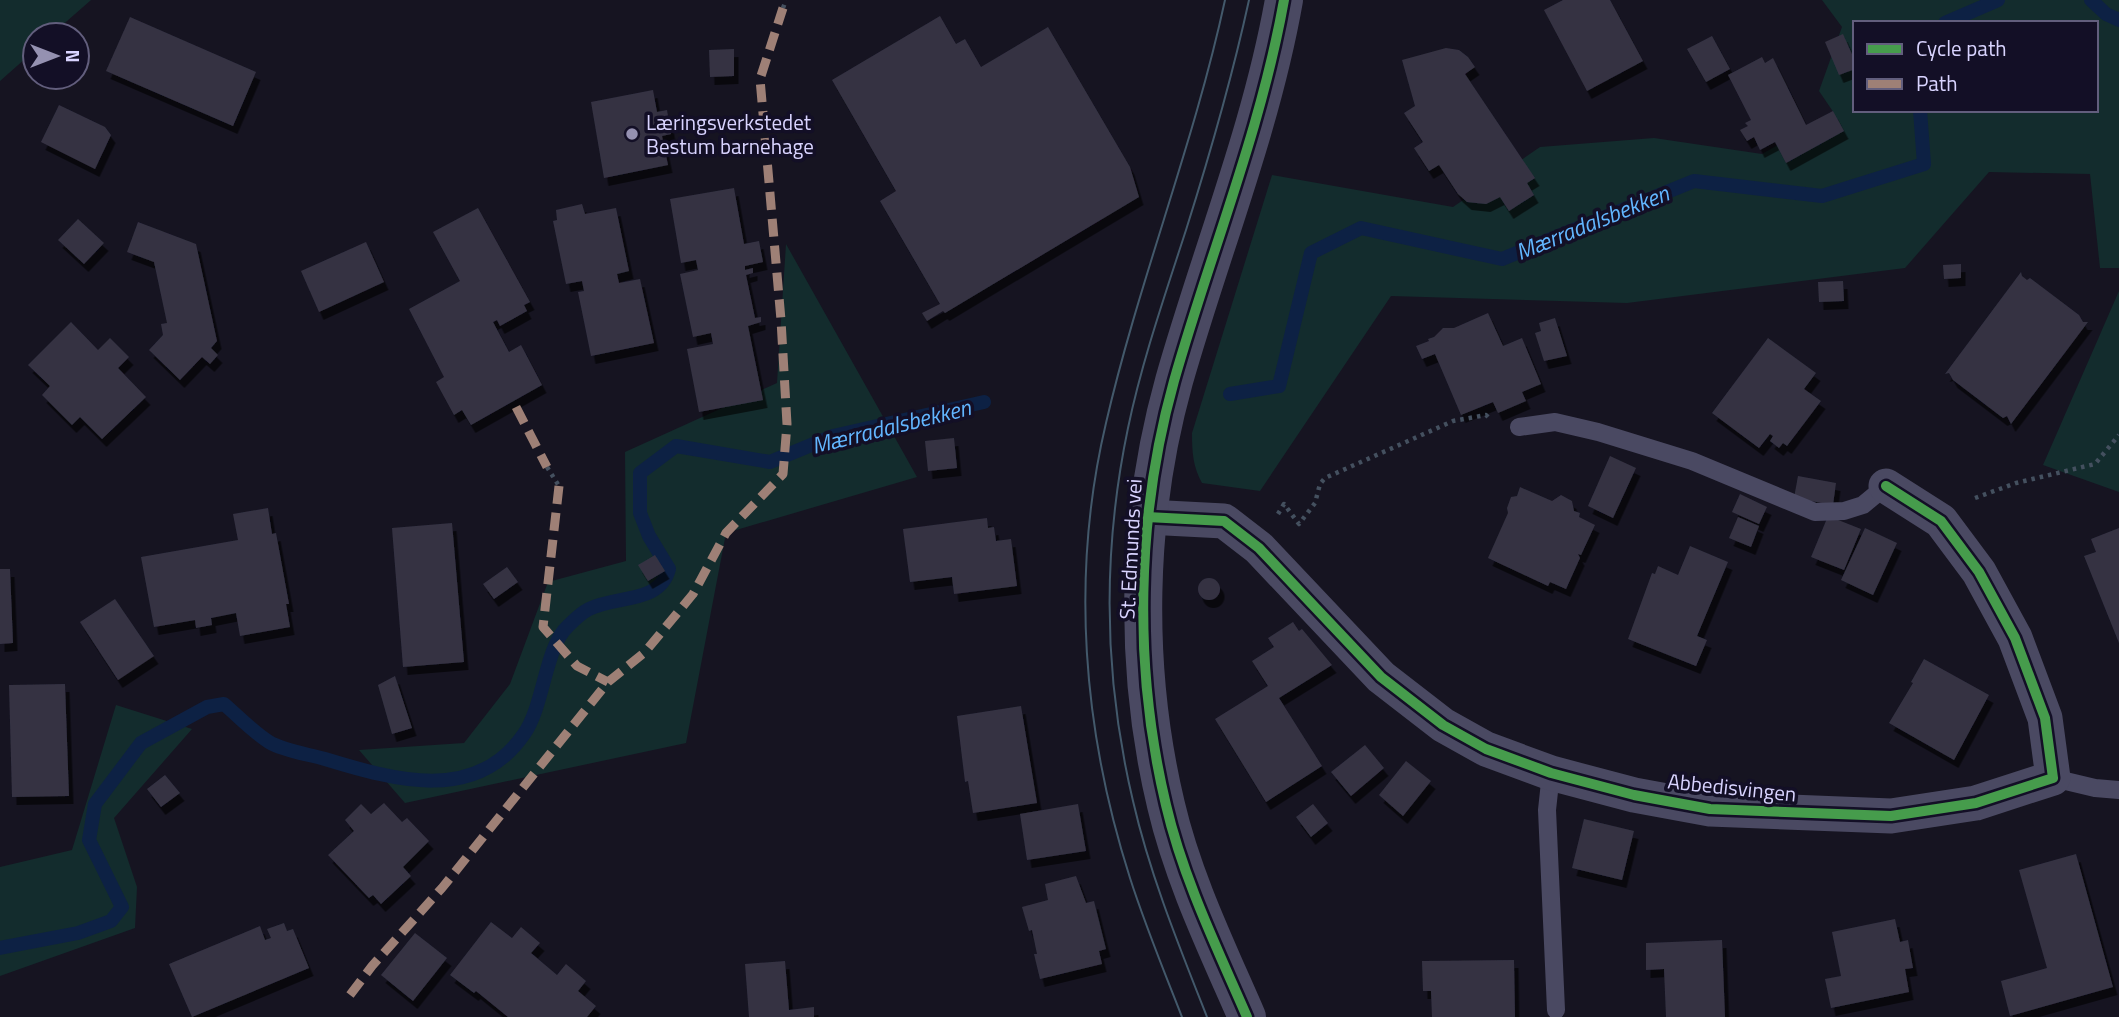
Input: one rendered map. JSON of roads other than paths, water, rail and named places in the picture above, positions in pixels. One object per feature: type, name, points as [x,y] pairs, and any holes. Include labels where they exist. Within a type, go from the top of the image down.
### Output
[{"type":"street","name":"St. Edmunds vei","points":[[1247,1017],[1193,891],[1167,807],[1150,724],[1144,592],[1147,517],[1153,466],[1174,382],[1267,84],[1284,0]]},
{"type":"street","points":[[1886,486],[1941,521],[1979,572],[2015,638],[2045,718],[2053,778]]},
{"type":"street","name":"Abbedisvingen","points":[[1147,517],[1224,521],[1259,548],[1381,677],[1443,725],[1486,749],[1551,773],[1634,795],[1710,808],[1891,816],[1976,803],[2053,778]]},
{"type":"lane","points":[[1519,427],[1555,422],[1598,432],[1692,461],[1815,512],[1844,511],[1863,505],[1886,486]]},
{"type":"lane","points":[[1551,773],[1547,810],[1556,1010]]},
{"type":"lane","points":[[2053,778],[2095,788],[2119,790]]},
{"type":"waterway","name":"Mærradalsbekken","points":[[1950,21],[1998,0]]},
{"type":"waterway","name":"Mærradalsbekken","points":[[2091,0],[2106,14],[2119,20]]},
{"type":"waterway","name":"Mærradalsbekken","points":[[1230,394],[1279,386],[1311,253],[1361,228],[1502,259],[1694,181],[1822,196],[1924,164],[1920,112]]},
{"type":"waterway","name":"Mærradalsbekken","points":[[0,948],[78,933],[111,921],[122,907],[89,840],[95,804],[141,743],[207,707],[224,704],[251,729],[282,748],[406,779],[432,781],[458,778],[482,770],[504,756],[531,722],[554,648],[568,626],[589,609],[647,593],[664,580],[669,569],[649,536],[640,513],[640,473],[676,446],[770,462],[833,436],[984,402]]},
{"type":"tram line","points":[[1182,1017],[1130,878],[1101,766],[1092,710],[1085,595],[1095,480],[1106,423],[1134,317],[1198,107],[1225,0]]},
{"type":"tram line","points":[[1207,1017],[1157,883],[1140,829],[1123,755],[1112,662],[1111,568],[1120,475],[1140,378],[1212,144],[1249,0]]},
{"type":"place","name":"Læringsverkstedet Bestum barnehage","points":[[632,134]]}]
